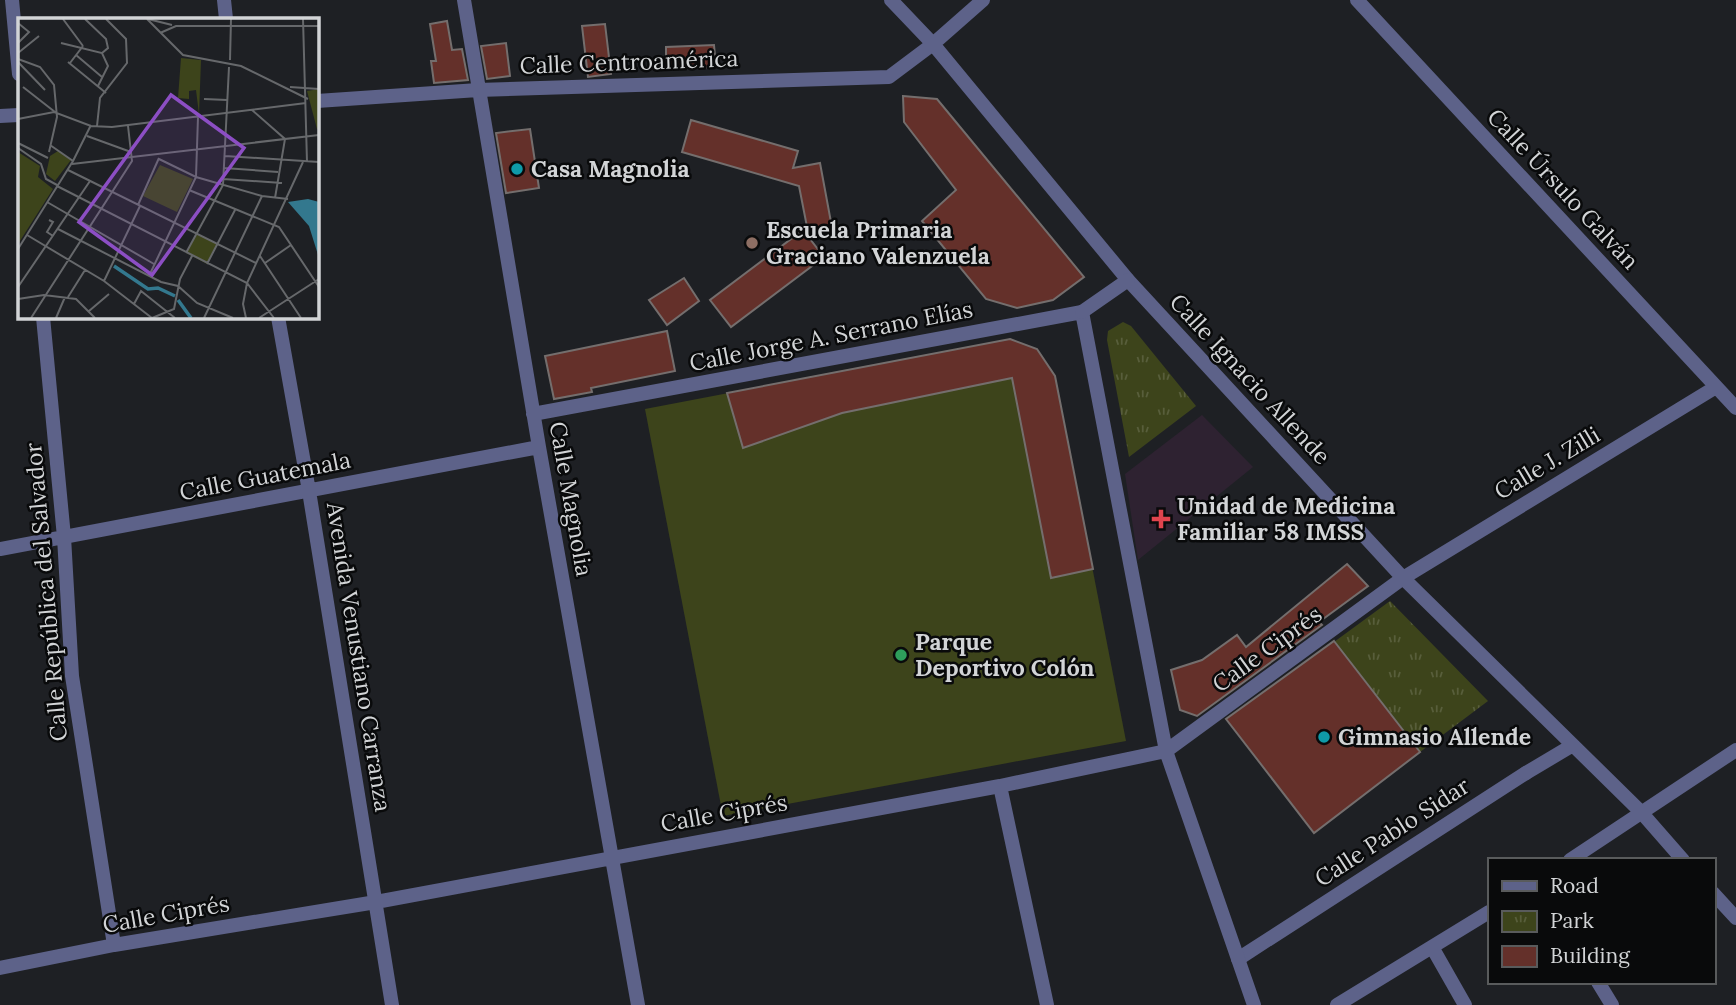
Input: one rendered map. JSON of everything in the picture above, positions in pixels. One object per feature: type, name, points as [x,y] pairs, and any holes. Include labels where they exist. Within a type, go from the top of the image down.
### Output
[{"type":"street","points":[[12,0],[18,63]]},
{"type":"street","points":[[223,0],[226,18]]},
{"type":"street","name":"Calle Magnolia","points":[[464,0],[533,414],[638,1005]]},
{"type":"street","name":"Calle Ignacio Allende","points":[[891,0],[933,44],[1128,281],[1402,578],[1640,812],[1681,858]]},
{"type":"street","name":"Calle Centroamérica","points":[[318,102],[478,90],[889,77],[933,44],[966,7],[983,0]]},
{"type":"street","name":"Calle Úrsulo Galván","points":[[1357,0],[1736,408]]},
{"type":"street","points":[[0,116],[18,115]]},
{"type":"street","name":"Calle Jorge A. Serrano Elías","points":[[533,414],[1082,312],[1128,281]]},
{"type":"street","points":[[1082,312],[1166,751],[1254,1005]]},
{"type":"street","name":"Calle República del Salvador","points":[[43,318],[64,537],[72,676],[114,945]]},
{"type":"street","name":"Avenida Venustiano Carranza","points":[[278,318],[309,491],[392,1005]]},
{"type":"street","name":"Calle J. Zilli","points":[[1402,578],[1716,387]]},
{"type":"street","name":"Calle Guatemala","points":[[0,549],[539,447]]},
{"type":"street","name":"Calle Ciprés","points":[[0,968],[114,945],[376,902],[1000,786],[1166,751],[1402,578]]},
{"type":"street","name":"Calle Pablo Sidar","points":[[1238,959],[1573,745]]},
{"type":"street","points":[[1573,858],[1736,750]]},
{"type":"street","points":[[1000,786],[1047,1005]]},
{"type":"street","points":[[1715,895],[1736,918]]},
{"type":"street","points":[[1337,1005],[1488,913]]},
{"type":"street","points":[[1432,947],[1465,1005]]},
{"type":"street","points":[[1599,984],[1612,1005]]},
{"type":"shaded area","name":"Unidad de Medicina Familiar 58 IMSS","points":[[1202,415],[1253,467],[1138,560],[1125,474]]},
{"type":"green space","points":[[1123,322],[1131,326],[1196,406],[1129,457],[1107,340],[1108,331]]},
{"type":"green space","name":"Parque Deportivo Colón","points":[[1010,339],[1037,349],[1055,376],[1126,741],[723,816],[645,409]]},
{"type":"green space","points":[[1390,601],[1488,701],[1420,752],[1334,642]]},
{"type":"building","points":[[447,21],[452,50],[462,49],[468,80],[434,83],[431,61],[436,61],[430,24]]},
{"type":"building","points":[[605,24],[611,74],[588,77],[582,26]]},
{"type":"building","points":[[506,43],[510,76],[487,79],[481,46]]},
{"type":"building","points":[[714,45],[716,67],[666,69],[666,47]]},
{"type":"building","points":[[903,96],[937,99],[1084,277],[1053,300],[1017,308],[986,299],[922,221],[956,190],[904,122]]},
{"type":"building","points":[[691,120],[798,151],[793,168],[820,163],[833,233],[809,237],[799,186],[682,152]]},
{"type":"building","name":"Casa Magnolia","points":[[530,129],[539,188],[506,193],[496,133]]},
{"type":"building","points":[[803,230],[824,257],[731,327],[710,300]]},
{"type":"building","points":[[684,278],[699,301],[667,325],[649,300]]},
{"type":"building","points":[[667,331],[675,371],[591,388],[592,392],[554,399],[545,356]]},
{"type":"building","points":[[1010,339],[1037,349],[1055,376],[1093,569],[1051,578],[1012,378],[842,413],[743,448],[727,393]]},
{"type":"building","points":[[1347,564],[1368,586],[1319,622],[1322,625],[1197,716],[1180,710],[1171,670],[1202,660],[1237,635],[1246,647]]},
{"type":"building","name":"Gimnasio Allende","points":[[1334,641],[1420,752],[1314,833],[1226,719]]},
{"type":"place","name":"Casa Magnolia","points":[[517,169]]},
{"type":"place","name":"Escuela Primaria Graciano Valenzuela","points":[[752,243]]},
{"type":"place","name":"Unidad de Medicina Familiar 58 IMSS","points":[[1161,519]]},
{"type":"place","name":"Parque Deportivo Colón","points":[[901,655]]},
{"type":"place","name":"Gimnasio Allende","points":[[1324,737]]}]
